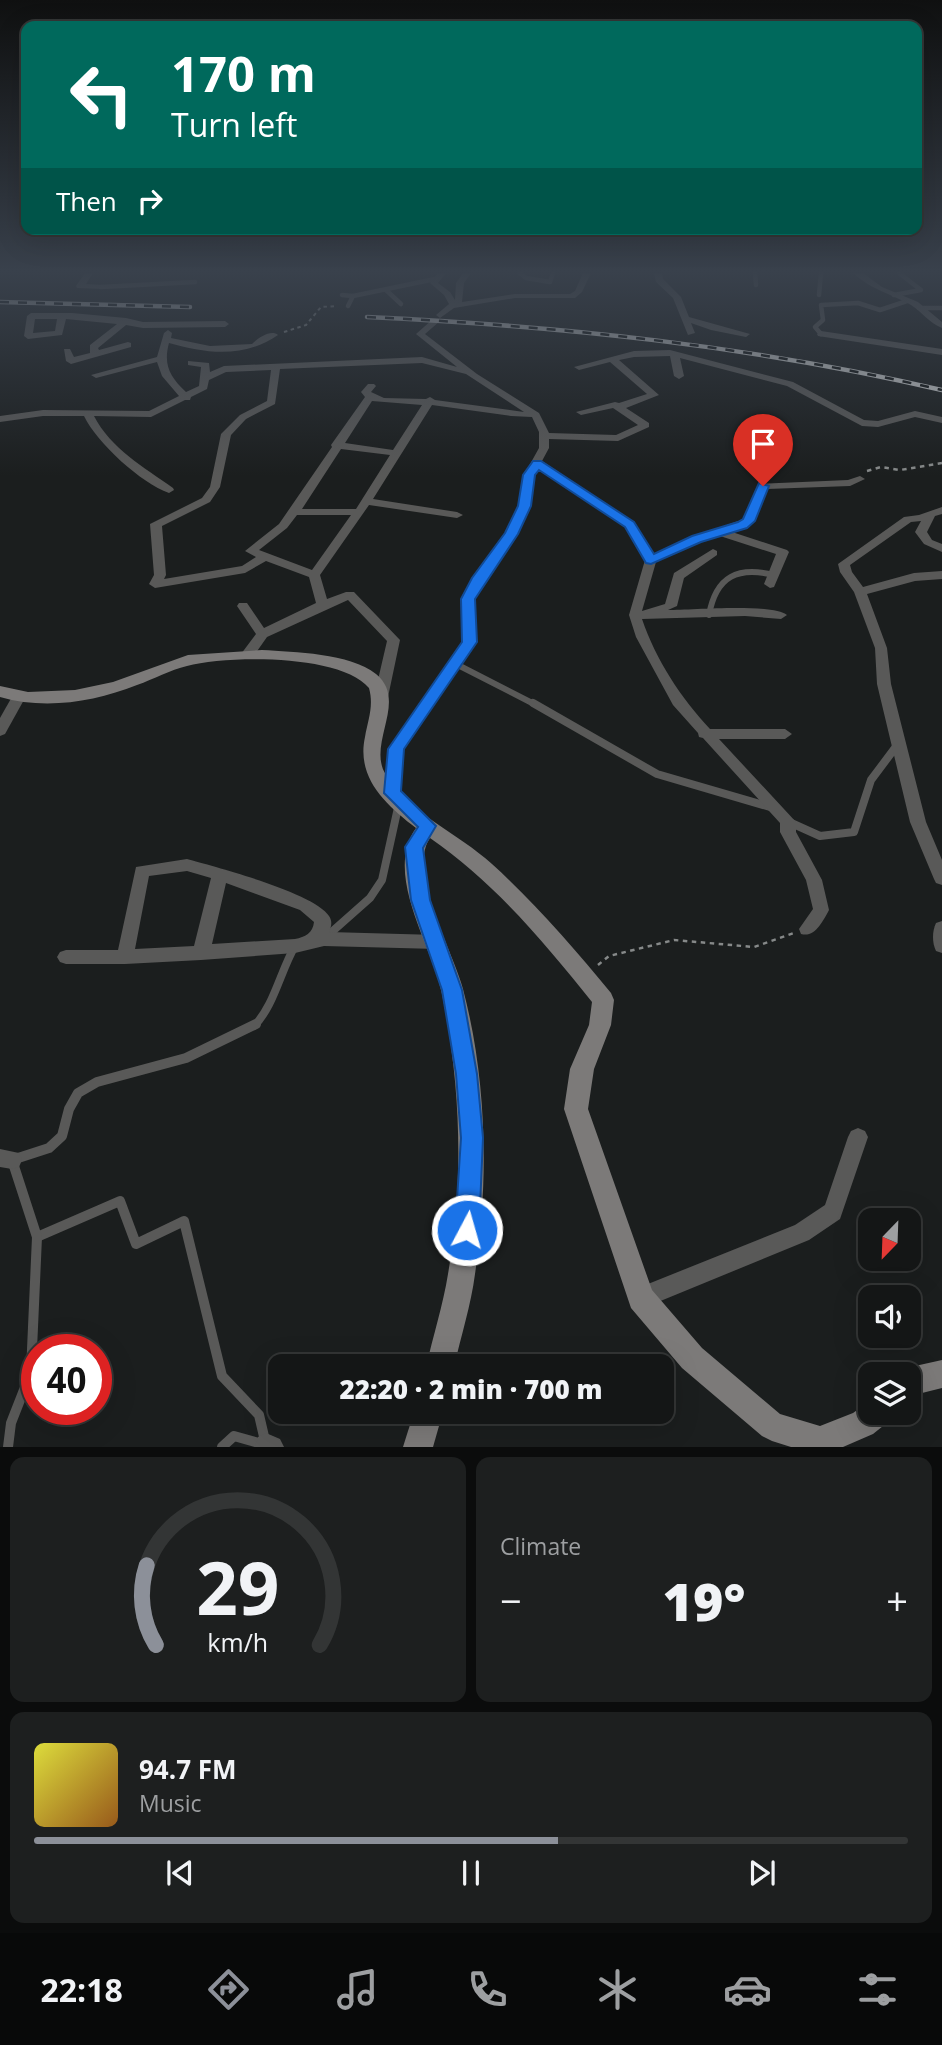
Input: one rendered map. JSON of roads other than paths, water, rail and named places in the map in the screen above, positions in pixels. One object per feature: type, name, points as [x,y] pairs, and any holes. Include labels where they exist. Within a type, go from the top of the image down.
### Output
[{"type":"street","points":[[95,354],[93,347],[101,341]]},
{"type":"street","points":[[165,341],[159,352],[162,358],[162,374],[187,398]]},
{"type":"street","points":[[171,341],[198,349],[221,351],[255,346],[260,341]]},
{"type":"street","points":[[396,797],[396,749],[470,642],[468,599],[478,578],[511,534],[524,506],[529,475],[544,448],[544,436],[536,415],[474,376],[428,341]]},
{"type":"street","points":[[859,341],[942,352]]},
{"type":"street","points":[[866,352],[867,342]]},
{"type":"street","points":[[67,351],[71,361],[128,345]]},
{"type":"street","points":[[579,367],[634,354],[674,354],[790,384],[862,423],[878,424],[915,414],[942,420]]},
{"type":"street","points":[[674,354],[679,376]]},
{"type":"street","points":[[96,375],[162,358]]},
{"type":"street","points":[[206,378],[224,369],[422,360],[474,376]]},
{"type":"street","points":[[581,412],[621,407],[654,395],[613,360]]},
{"type":"street","points":[[0,419],[43,413],[151,414],[204,387],[206,365],[191,363]]},
{"type":"street","points":[[264,557],[245,569],[155,584],[160,575],[156,524],[206,500],[215,487],[226,435],[243,417],[272,401],[275,368]]},
{"type":"street","points":[[314,575],[251,551],[283,526],[294,512],[371,391],[384,401],[430,400],[536,415]]},
{"type":"street","points":[[314,575],[367,500],[430,400]]},
{"type":"street","points":[[544,436],[618,438],[645,425],[621,407]]},
{"type":"street","points":[[88,414],[93,428],[123,460],[136,465],[169,490]]},
{"type":"street","points":[[336,445],[396,453]]},
{"type":"street","points":[[537,463],[630,525],[651,560],[635,615],[642,638],[680,705],[788,822],[789,832],[814,880],[821,910],[807,929]]},
{"type":"street","points":[[651,560],[696,539],[723,533],[749,521],[763,486],[850,483],[860,479]]},
{"type":"street","points":[[367,500],[457,515]]},
{"type":"street","points":[[294,512],[359,512]]},
{"type":"street","points":[[936,513],[921,532],[928,541],[942,549]]},
{"type":"street","points":[[936,513],[908,519],[844,564],[846,572],[860,592],[881,648],[884,684],[918,821],[942,879]]},
{"type":"street","points":[[723,533],[783,552],[772,579]]},
{"type":"street","points":[[669,551],[694,564]]},
{"type":"street","points":[[635,615],[671,606],[678,576],[713,553]]},
{"type":"street","points":[[314,575],[323,605]]},
{"type":"street","points":[[860,592],[914,577],[942,575]]},
{"type":"street","points":[[248,654],[262,634],[350,595],[394,640],[372,747],[374,772],[396,797],[428,826],[485,869],[603,1000],[600,1025],[582,1069],[576,1110],[641,1298],[692,1358],[772,1436],[820,1440],[860,1425]]},
{"type":"street","points":[[243,606],[262,634]]},
{"type":"street","points":[[635,615],[745,612],[781,615]]},
{"type":"street","points":[[0,730],[9,695],[93,692],[121,685],[161,667],[198,658],[248,654],[286,656],[351,668],[372,679],[381,697]]},
{"type":"street","points":[[704,734],[785,734]]},
{"type":"street","points":[[428,826],[414,847],[420,900],[438,942],[452,990],[467,1074],[472,1138],[472,1185],[462,1274],[443,1354]]},
{"type":"street","points":[[125,957],[142,871],[187,865],[306,905],[323,920],[322,930],[310,942]]},
{"type":"street","points":[[201,953],[220,874]]},
{"type":"street","points":[[942,929],[942,946]]},
{"type":"street","points":[[66,957],[201,953],[310,942],[438,942]]},
{"type":"street","points":[[641,1298],[802,1233],[833,1212],[858,1137]]},
{"type":"street","points":[[921,1379],[942,1374]]},
{"type":"street","points":[[418,1447],[425,1424]]},
{"type":"lane","points":[[709,615],[710,603],[718,588],[738,572],[748,570],[772,579]]},
{"type":"lane","points":[[454,663],[531,702],[657,774],[774,808]]},
{"type":"lane","points":[[788,822],[803,833],[826,838],[854,832],[871,780],[898,744]]},
{"type":"lane","points":[[8,1447],[11,1423],[31,1372],[37,1237],[6,1159],[49,1147],[62,1136],[69,1109],[78,1093],[97,1082],[186,1058],[252,1028],[267,1013],[281,970],[310,942],[370,898],[382,880],[396,797]]},
{"type":"lane","points":[[37,1237],[120,1201],[136,1244],[184,1221],[222,1376],[259,1415],[269,1446]]},
{"type":"lane","points":[[222,1447],[234,1436],[269,1446]]},
{"type":"railway","points":[[660,341],[799,361],[942,390]]}]
